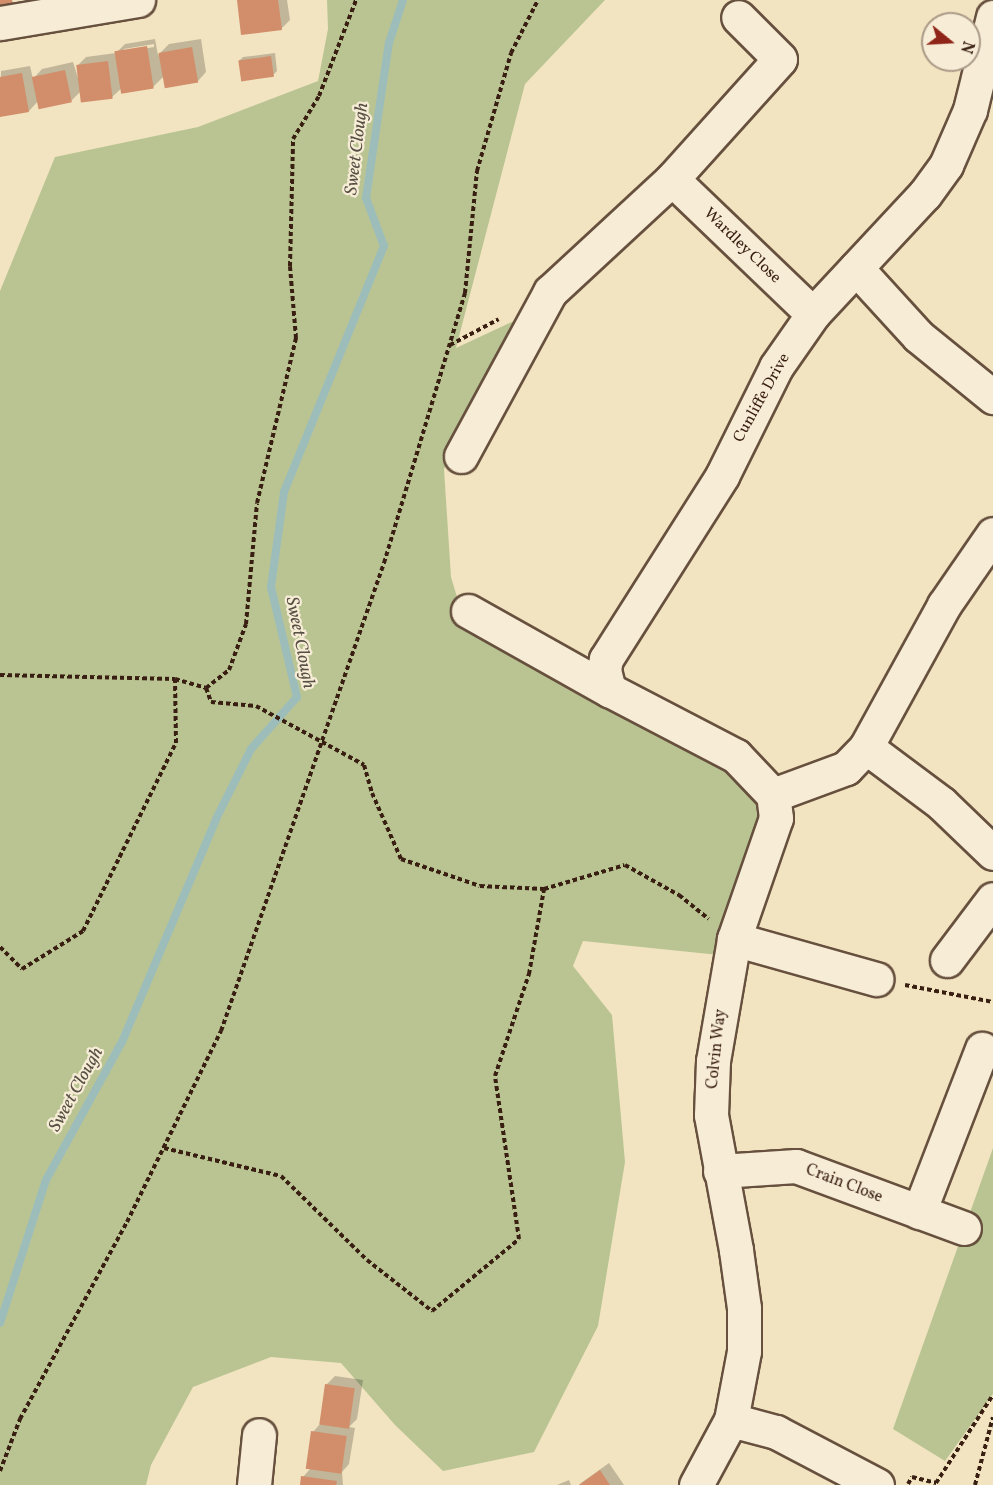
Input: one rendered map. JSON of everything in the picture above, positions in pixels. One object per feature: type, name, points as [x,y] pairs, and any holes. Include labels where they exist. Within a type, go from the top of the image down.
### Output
[{"type":"street","points":[[0,23],[138,0]]},
{"type":"street","points":[[461,456],[550,292],[672,179],[780,59],[738,17]]},
{"type":"street","name":"Cunliffe Drive","points":[[613,693],[604,670],[612,647],[722,476],[776,367],[813,314],[925,194],[982,112],[993,17]]},
{"type":"street","name":"Wardley Close","points":[[672,179],[813,314]]},
{"type":"street","points":[[856,268],[918,336],[993,397]]},
{"type":"street","points":[[468,610],[613,693],[736,756],[773,795],[846,768],[866,747],[944,605],[993,534]]},
{"type":"street","points":[[866,747],[941,803],[993,853]]},
{"type":"street","name":"Colvin Way","points":[[696,1485],[731,1420],[744,1351],[744,1308],[711,1115],[712,1060],[734,939],[771,839],[776,818],[773,795]]},
{"type":"street","points":[[947,960],[993,899]]},
{"type":"street","points":[[734,939],[876,979]]},
{"type":"street","points":[[919,1212],[982,1048]]},
{"type":"street","name":"Crain Close","points":[[720,1171],[796,1166],[964,1228]]},
{"type":"street","points":[[731,1420],[776,1432],[877,1485]]},
{"type":"street","points":[[254,1485],[259,1435]]},
{"type":"path","points":[[206,688],[229,670],[246,624],[257,503],[296,338],[290,266],[293,139],[319,96],[356,0]]},
{"type":"path","points":[[0,1471],[20,1419],[164,1148],[221,1031],[384,563],[465,293],[477,171],[511,52],[538,0]]},
{"type":"path","points":[[0,675],[175,679],[206,688]]},
{"type":"path","points":[[0,947],[22,969],[83,931],[176,743],[175,679]]},
{"type":"path","points":[[206,688],[211,702],[256,706],[321,739],[364,765],[372,794],[401,859],[480,886],[544,889],[625,865],[679,895],[734,939]]},
{"type":"path","points":[[164,1148],[282,1176],[367,1260],[432,1311],[519,1239],[495,1076],[528,974],[544,889]]},
{"type":"path","points":[[876,979],[993,1002]]},
{"type":"path","points":[[907,1485],[912,1477],[936,1482],[993,1395]]},
{"type":"path","points":[[975,1485],[993,1417]]},
{"type":"green space","points":[[327,0],[605,0],[525,84],[456,348],[529,314],[444,469],[451,577],[466,627],[736,756],[773,795],[719,955],[583,941],[573,966],[612,1015],[625,1162],[598,1326],[534,1452],[443,1471],[395,1425],[341,1363],[271,1357],[193,1387],[151,1465],[146,1485],[0,1485],[0,291],[55,157],[198,127],[318,81],[328,29]]},
{"type":"green space","points":[[993,1148],[993,1394],[945,1461],[893,1429]]},
{"type":"building","points":[[0,0],[12,0],[13,3],[0,5]]},
{"type":"building","points":[[237,0],[278,0],[282,30],[241,35]]},
{"type":"building","points":[[147,46],[154,88],[121,94],[114,51]]},
{"type":"building","points":[[192,47],[198,82],[165,88],[159,53]]},
{"type":"building","points":[[271,56],[274,77],[241,81],[238,61]]},
{"type":"building","points":[[108,61],[113,99],[81,103],[76,65]]},
{"type":"building","points":[[65,70],[72,102],[39,109],[32,77]]},
{"type":"building","points":[[22,73],[29,112],[0,117],[0,77]]},
{"type":"building","points":[[325,1384],[355,1388],[349,1429],[319,1425]]},
{"type":"building","points":[[311,1431],[347,1436],[341,1474],[306,1469]]},
{"type":"building","points":[[600,1470],[610,1485],[579,1485]]},
{"type":"building","points":[[301,1476],[337,1481],[336,1485],[300,1485]]},
{"type":"waterway","name":"Sweet Clough","points":[[0,1323],[46,1180],[122,1042],[216,819],[251,749],[297,697],[271,587],[284,492],[384,246],[366,198],[389,43],[403,0]]}]
